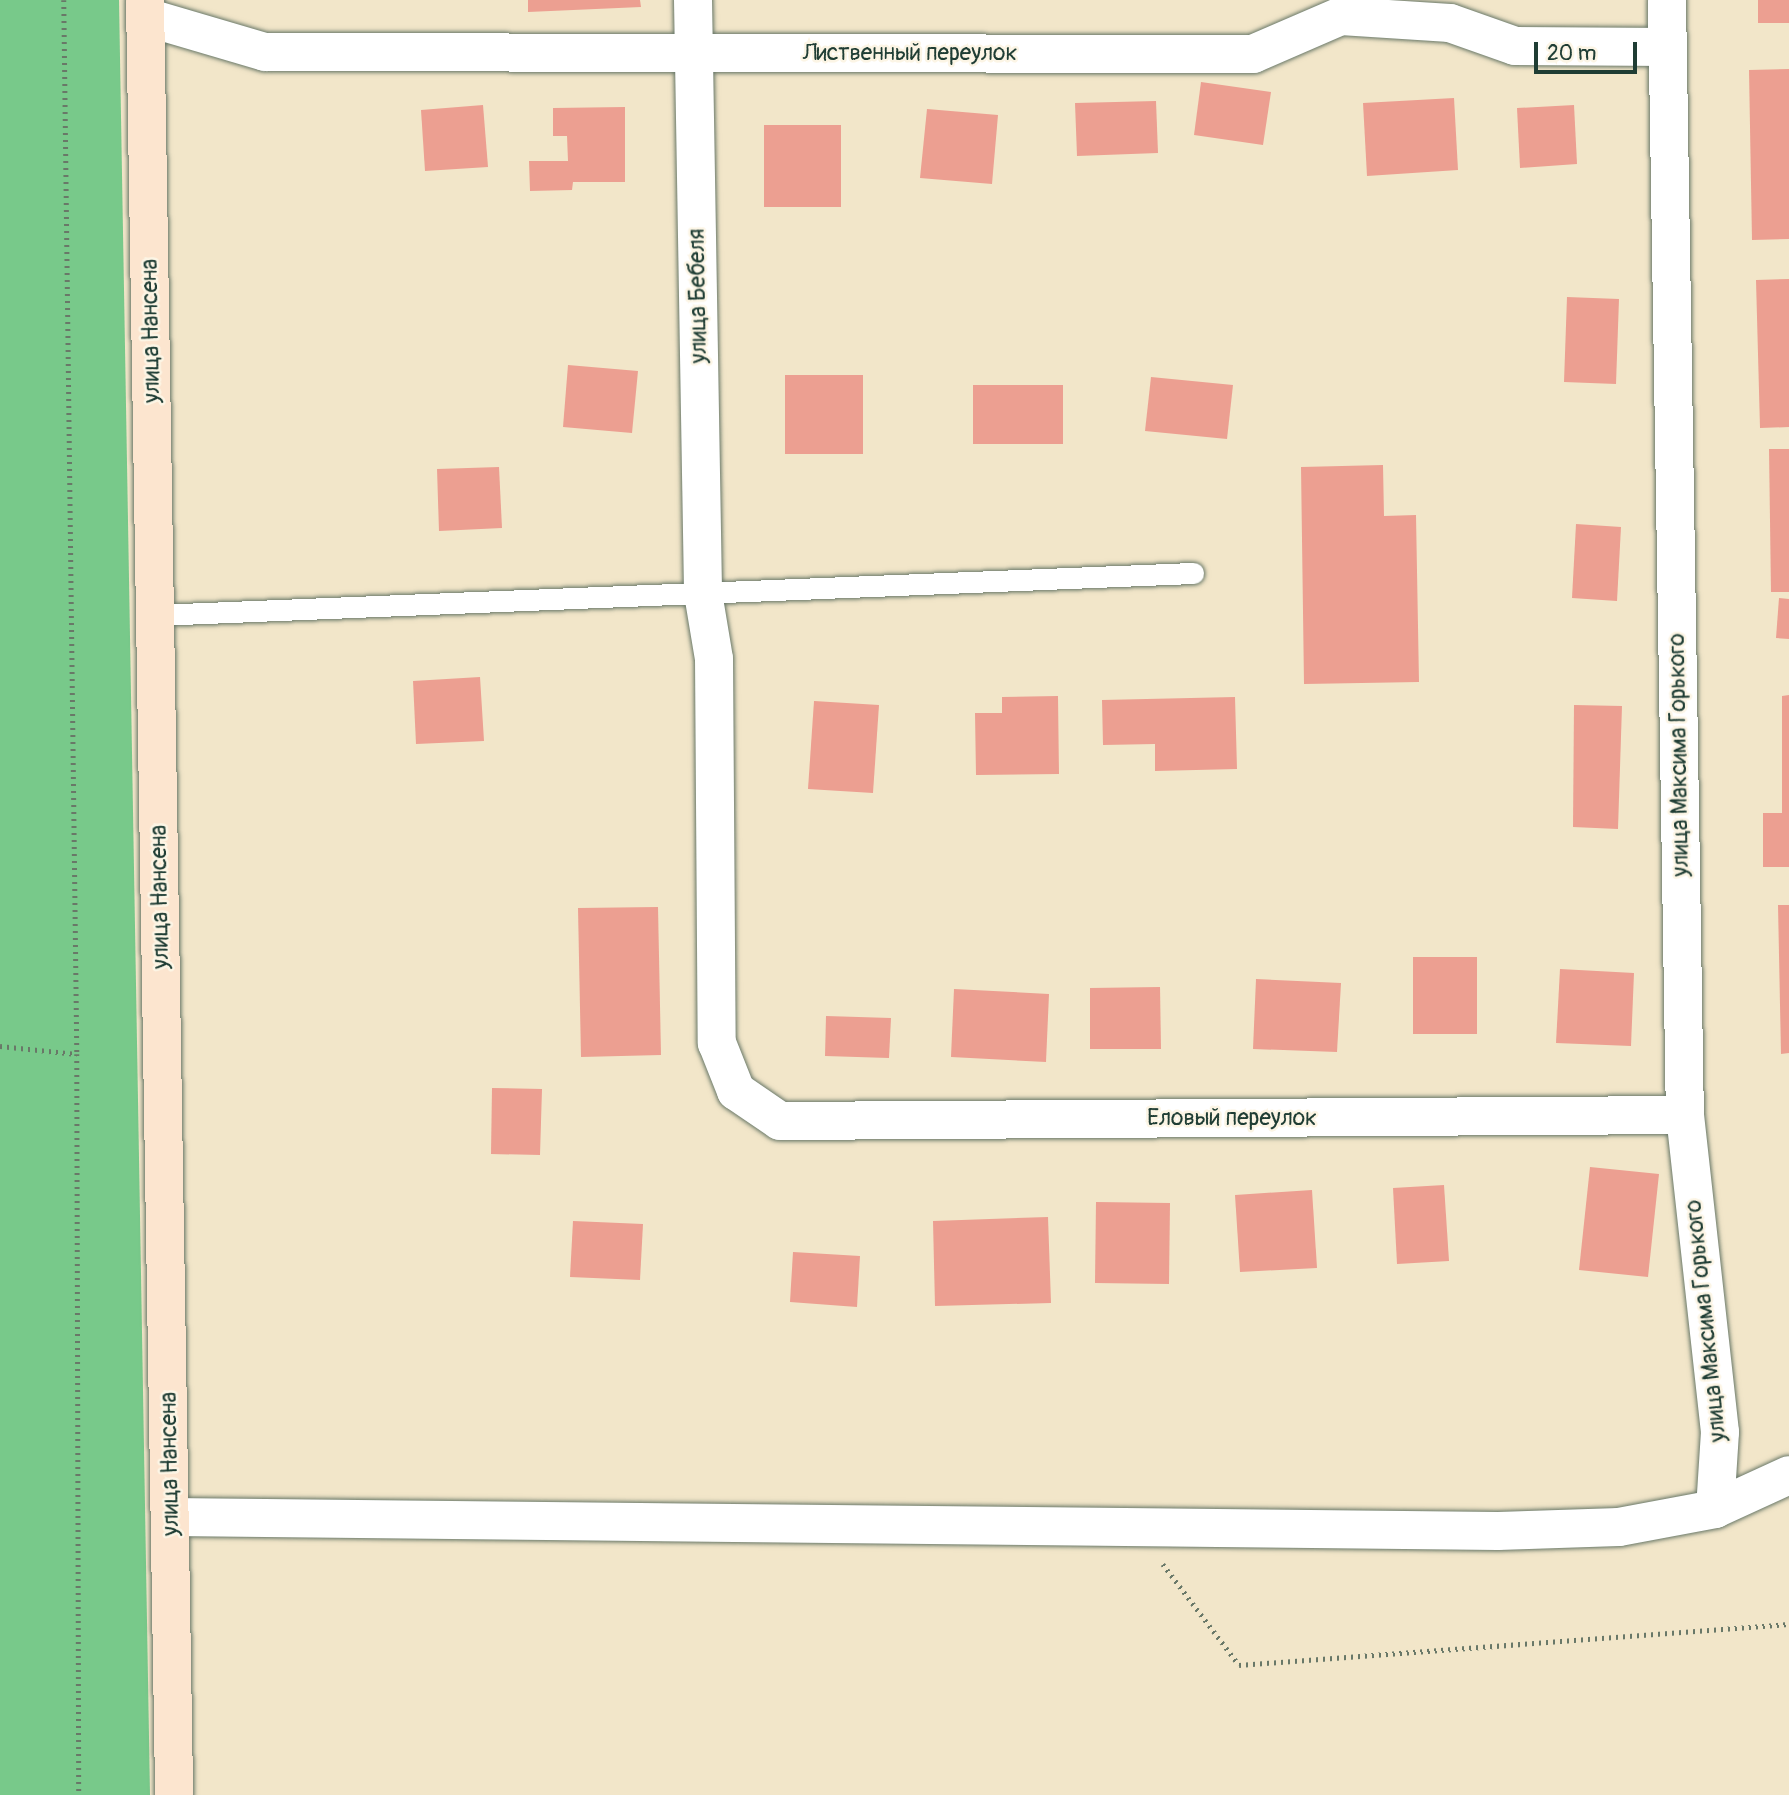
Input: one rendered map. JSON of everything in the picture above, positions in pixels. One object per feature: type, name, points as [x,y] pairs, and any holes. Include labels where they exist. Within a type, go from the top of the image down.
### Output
[{"type":"main road","name":"улица Нансена","points":[[145,9],[174,1795]]},
{"type":"street","name":"улица Бебеля","points":[[693,0],[703,593],[714,659],[717,1043],[736,1091],[780,1121]]},
{"type":"street","name":"улица Максима Горького","points":[[1667,0],[1685,1115],[1720,1432],[1715,1509]]},
{"type":"street","name":"Лиственный переулок","points":[[145,9],[265,51],[1253,54],[1341,16],[1450,23],[1515,46],[1668,47]]},
{"type":"street","name":"Еловый переулок","points":[[780,1121],[1685,1115]]},
{"type":"street","points":[[171,1517],[751,1525],[1133,1524],[1512,1531],[1619,1527],[1715,1509],[1789,1475]]},
{"type":"lane","points":[[156,615],[1193,573]]},
{"type":"path","points":[[64,0],[77,1054],[79,1795]]},
{"type":"path","points":[[0,1046],[77,1054]]},
{"type":"path","points":[[1133,1524],[1238,1665],[1789,1624]]},
{"type":"green space","points":[[0,0],[119,0],[150,1795],[0,1795]]},
{"type":"building","points":[[528,0],[640,0],[641,7],[528,12]]},
{"type":"building","points":[[1758,0],[1789,0],[1789,23],[1758,23]]},
{"type":"building","points":[[1789,69],[1789,239],[1752,240],[1749,70]]},
{"type":"building","points":[[1201,82],[1271,92],[1263,145],[1194,135]]},
{"type":"building","points":[[1454,98],[1458,170],[1367,176],[1363,103]]},
{"type":"building","points":[[1156,101],[1158,153],[1077,156],[1075,103]]},
{"type":"building","points":[[483,105],[488,167],[425,171],[421,110]]},
{"type":"building","points":[[1574,105],[1577,164],[1520,168],[1517,108]]},
{"type":"building","points":[[625,107],[625,182],[573,182],[572,190],[530,191],[529,161],[568,161],[567,136],[553,136],[553,108]]},
{"type":"building","points":[[927,109],[998,115],[992,184],[920,178]]},
{"type":"building","points":[[764,125],[841,125],[841,207],[764,207]]},
{"type":"building","points":[[1789,279],[1789,427],[1760,428],[1756,280]]},
{"type":"building","points":[[1567,297],[1619,299],[1616,384],[1564,382]]},
{"type":"building","points":[[568,365],[638,371],[632,433],[563,427]]},
{"type":"building","points":[[785,375],[863,375],[863,454],[785,454]]},
{"type":"building","points":[[1151,377],[1233,385],[1227,439],[1145,431]]},
{"type":"building","points":[[973,385],[1063,385],[1063,444],[973,444]]},
{"type":"building","points":[[1769,449],[1789,449],[1789,592],[1771,592]]},
{"type":"building","points":[[1383,465],[1384,516],[1416,515],[1419,682],[1304,684],[1301,467]]},
{"type":"building","points":[[499,467],[502,528],[439,531],[437,469]]},
{"type":"building","points":[[1576,524],[1621,527],[1617,601],[1572,598]]},
{"type":"building","points":[[1779,598],[1789,599],[1789,639],[1776,638]]},
{"type":"building","points":[[480,677],[484,741],[416,744],[413,681]]},
{"type":"building","points":[[1789,695],[1789,867],[1763,867],[1763,813],[1782,813],[1782,696]]},
{"type":"building","points":[[1058,696],[1059,774],[976,775],[975,713],[1002,713],[1002,697]]},
{"type":"building","points":[[1235,697],[1237,769],[1155,771],[1155,744],[1103,745],[1102,700]]},
{"type":"building","points":[[814,701],[879,705],[873,793],[808,789]]},
{"type":"building","points":[[1574,705],[1622,706],[1618,829],[1573,827]]},
{"type":"building","points":[[1778,905],[1789,905],[1789,1053],[1781,1054]]},
{"type":"building","points":[[658,907],[661,1055],[581,1057],[578,908]]},
{"type":"building","points":[[1413,957],[1477,957],[1477,1034],[1413,1034]]},
{"type":"building","points":[[1560,969],[1634,973],[1631,1046],[1556,1043]]},
{"type":"building","points":[[1256,979],[1341,983],[1337,1052],[1253,1049]]},
{"type":"building","points":[[1160,987],[1161,1049],[1090,1049],[1090,988]]},
{"type":"building","points":[[954,989],[1049,994],[1046,1062],[951,1057]]},
{"type":"building","points":[[826,1016],[891,1018],[889,1058],[825,1056]]},
{"type":"building","points":[[492,1088],[542,1089],[540,1155],[491,1154]]},
{"type":"building","points":[[1590,1167],[1659,1174],[1648,1277],[1579,1270]]},
{"type":"building","points":[[1444,1185],[1449,1261],[1397,1264],[1393,1188]]},
{"type":"building","points":[[1312,1190],[1317,1268],[1240,1272],[1235,1195]]},
{"type":"building","points":[[1096,1202],[1170,1203],[1169,1284],[1095,1283]]},
{"type":"building","points":[[1048,1217],[1051,1303],[935,1306],[933,1221]]},
{"type":"building","points":[[573,1221],[643,1224],[640,1280],[570,1277]]},
{"type":"building","points":[[793,1252],[860,1256],[857,1307],[790,1302]]}]
